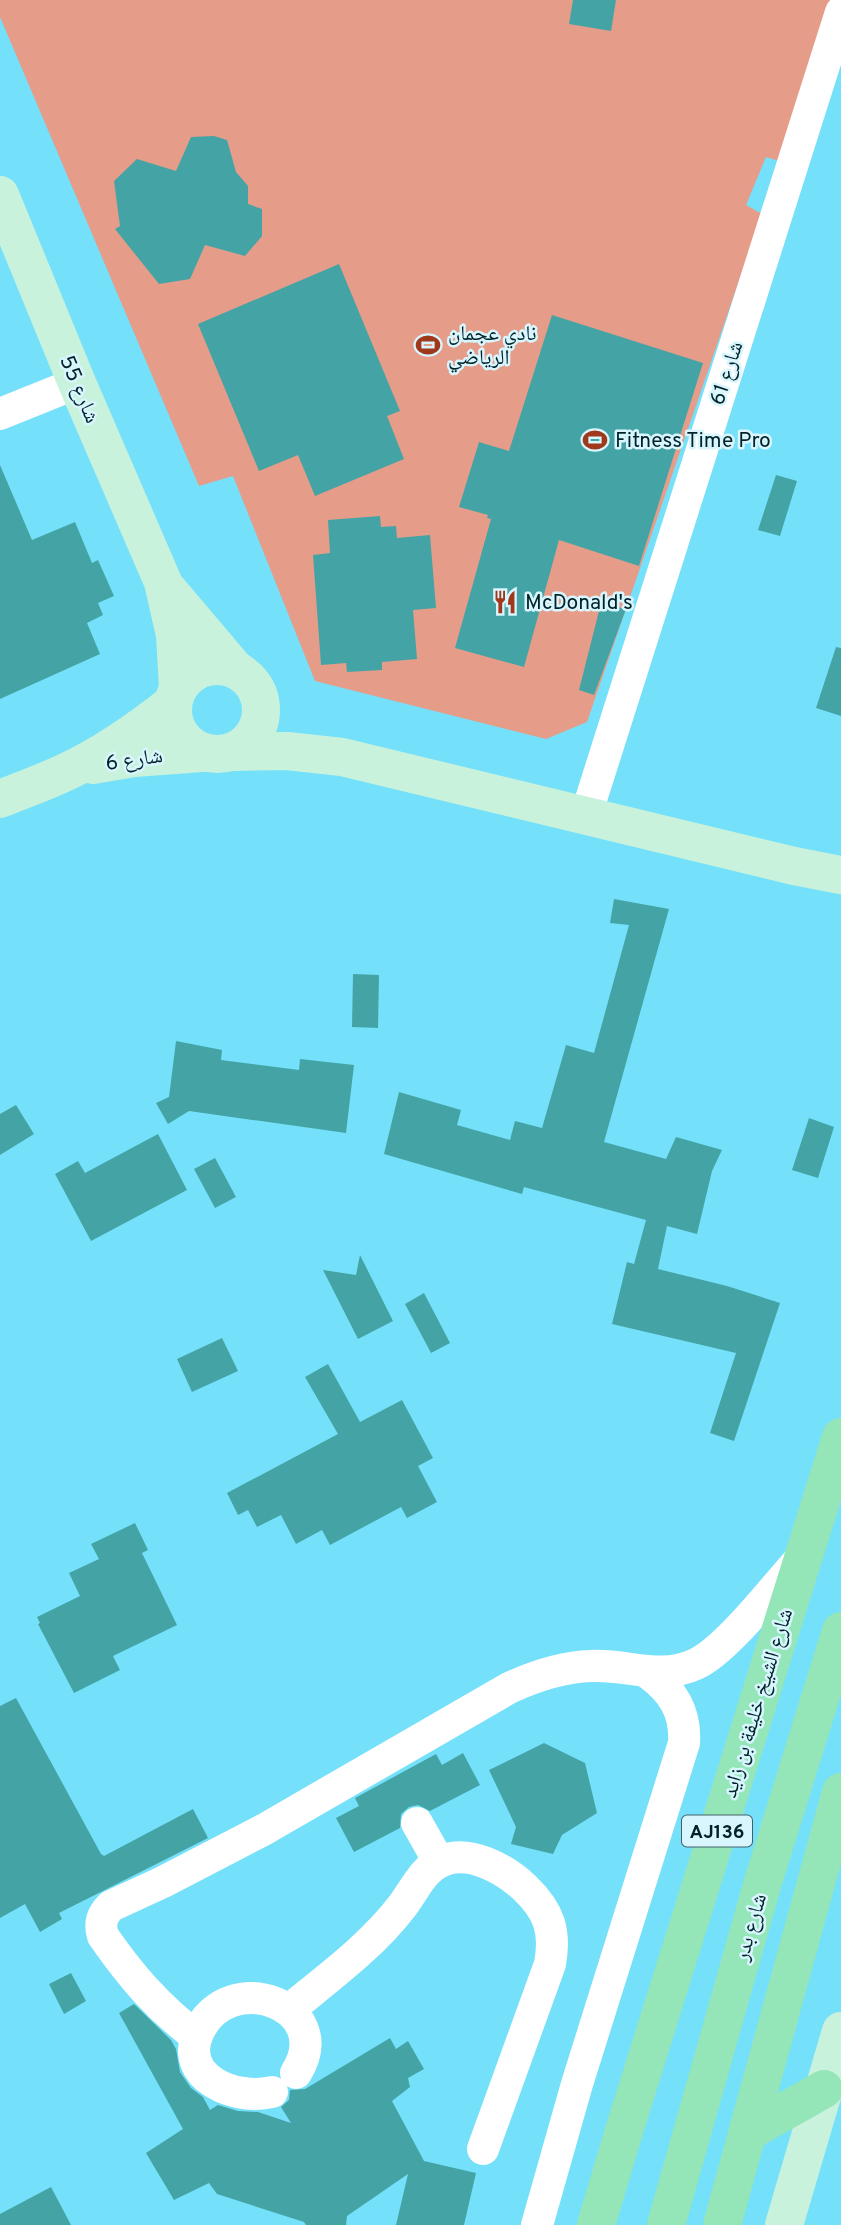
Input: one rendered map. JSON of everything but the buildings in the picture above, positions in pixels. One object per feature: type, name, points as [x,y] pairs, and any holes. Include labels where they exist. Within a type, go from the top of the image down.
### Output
[{"type":"main road","name":"شارع الشيخ خليفة بن زايد","points":[[596,2225],[841,1437]]},
{"type":"main road","name":"شارع بدر","points":[[666,2225],[762,1885],[841,1631]]},
{"type":"main road","points":[[722,2225],[841,1792]]},
{"type":"main road","points":[[748,2132],[824,2089]]},
{"type":"main road","name":"شارع الشيخ خليفة بن زايد","points":[[572,2225],[624,2131]]},
{"type":"street","name":"شارع 61","points":[[586,815],[841,12]]},
{"type":"street","name":"شارع 55","points":[[0,195],[163,582],[175,635],[175,696]]},
{"type":"street","points":[[0,414],[77,383]]},
{"type":"street","name":"شارع 55","points":[[163,582],[246,681],[305,735],[342,757]]},
{"type":"street","points":[[209,666],[223,666],[246,681],[261,706],[260,721],[255,734],[245,745],[217,753],[188,745],[178,733],[173,719],[175,696],[186,678],[209,666]]},
{"type":"street","name":"شارع 6","points":[[0,799],[67,771],[122,740],[175,696]]},
{"type":"street","name":"شارع 6","points":[[67,771],[134,758],[217,753],[287,751],[342,757]]},
{"type":"street","points":[[342,757],[841,875]]},
{"type":"street","points":[[794,866],[841,888]]},
{"type":"street","points":[[196,2036],[139,1986],[103,1936],[103,1916],[111,1906],[265,1829],[526,1680],[563,1669],[592,1666],[666,1673],[699,1663],[713,1653],[803,1556]]},
{"type":"street","points":[[537,2225],[570,2108],[684,1744],[685,1730],[677,1703],[670,1691],[648,1673]]},
{"type":"street","points":[[417,1823],[439,1862]]},
{"type":"street","points":[[289,2010],[369,1944],[404,1904],[424,1874],[439,1862],[448,1858],[467,1858],[506,1873],[544,1908],[552,1936],[550,1964],[482,2149]]},
{"type":"street","points":[[272,2092],[250,2096],[239,2094],[209,2080],[196,2060],[196,2036],[211,2013],[236,2000],[264,1998],[289,2010],[301,2025],[305,2045],[302,2064],[296,2073]]},
{"type":"street","points":[[784,2225],[841,2031]]},
{"type":"shaded area","name":"نادي عجمان الرياضي","points":[[0,0],[830,0],[779,161],[766,157],[746,205],[762,214],[587,722],[546,739],[315,681],[233,476],[199,486],[0,17]]},
{"type":"place","name":"نادي عجمان الرياضي","points":[[428,345]]},
{"type":"place","name":"Fitness Time Pro","points":[[595,440]]},
{"type":"place","name":"McDonald's","points":[[505,602]]}]
